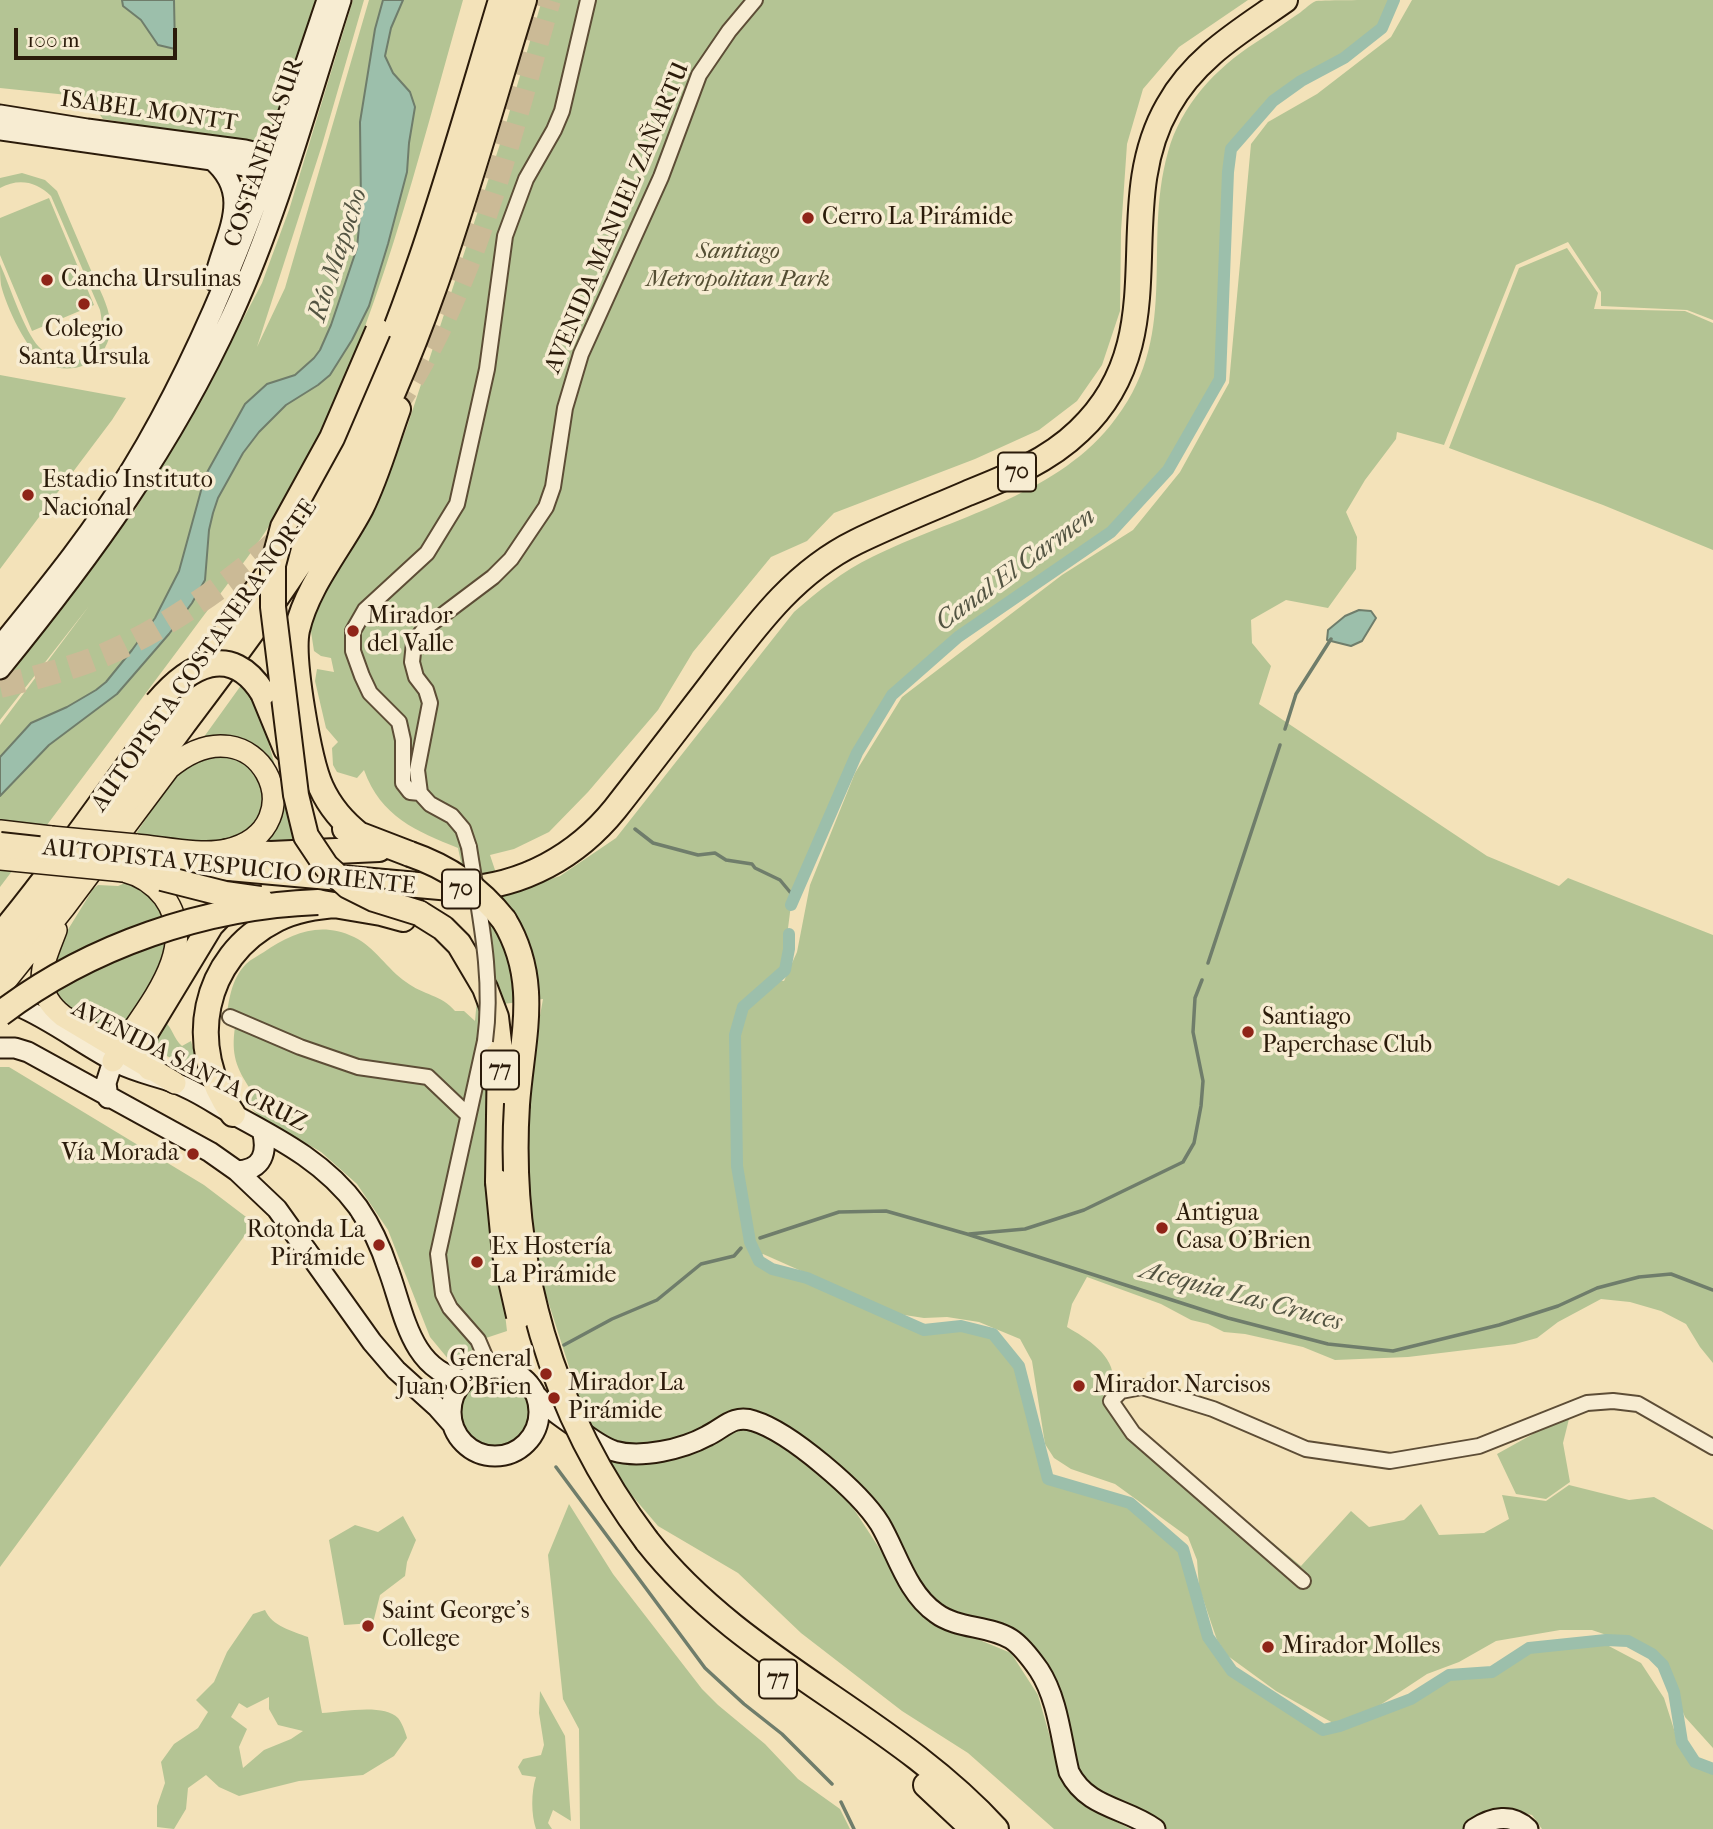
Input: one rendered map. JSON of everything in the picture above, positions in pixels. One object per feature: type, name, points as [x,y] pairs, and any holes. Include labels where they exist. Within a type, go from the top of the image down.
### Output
[{"type":"highway","name":"AUTOPISTA COSTANERA NORTE","points":[[0,936],[56,865],[257,590],[333,470],[368,399],[388,346],[455,151],[501,0]]},
{"type":"highway","name":"AUTOPISTA COSTANERA NORTE","points":[[0,966],[42,914],[240,648],[295,569],[352,476],[397,381],[427,304],[524,0]]},
{"type":"highway","name":"AUTOPISTA VESPUCIO ORIENTE","points":[[0,845],[129,864],[223,860],[324,877],[472,889],[531,874],[558,860],[587,840],[605,822],[754,628],[801,577],[830,555],[856,542],[1039,461],[1079,432],[1096,414],[1114,387],[1131,344],[1138,303],[1144,185],[1151,149],[1162,116],[1200,62],[1285,0]]},
{"type":"highway","points":[[455,151],[424,216],[328,445],[283,527],[273,565],[273,607],[296,795],[306,836],[326,866],[348,886],[374,899],[419,913],[435,922],[451,935],[471,963]]},
{"type":"highway","points":[[310,783],[295,651],[297,632],[312,592],[362,506],[384,454],[427,304]]},
{"type":"highway","points":[[169,768],[260,645],[363,481],[395,418]]},
{"type":"highway","points":[[0,917],[157,703],[179,679],[194,669],[211,664],[229,664],[246,671],[263,693],[310,783],[349,827],[360,836],[410,854]]},
{"type":"highway","points":[[223,860],[364,848],[410,854]]},
{"type":"highway","name":"77","points":[[410,854],[436,864],[465,881],[482,895],[504,920],[520,953],[527,994],[517,1104],[515,1162],[518,1220],[527,1278],[541,1335],[564,1397],[585,1443],[641,1546],[677,1599],[725,1641],[885,1752],[934,1791],[973,1829]]},
{"type":"highway","points":[[129,864],[162,878],[237,896],[329,904],[381,913],[427,929],[471,963]]},
{"type":"highway","points":[[149,1068],[143,1047],[145,1034],[217,918],[245,894],[268,884],[324,877]]},
{"type":"highway","points":[[9,1010],[40,986],[69,970],[132,942],[196,920],[239,909],[280,904],[329,904]]},
{"type":"highway","points":[[233,1114],[215,1085],[205,1044],[208,1008],[220,975],[245,942],[267,924],[306,909],[329,904]]},
{"type":"highway","name":"77","points":[[471,963],[490,998],[499,1030],[498,1182],[503,1237],[512,1290],[538,1377],[575,1460],[603,1507],[641,1546],[737,1630],[916,1756],[964,1795],[996,1829]]},
{"type":"main road","name":"COSTANERA SUR","points":[[0,669],[109,530],[173,428],[232,314],[265,234],[280,165],[327,0]]},
{"type":"main road","name":"COSTANERA SUR","points":[[0,646],[62,570],[113,498],[171,397],[239,247],[280,165],[341,0]]},
{"type":"main road","name":"ISABEL MONTT","points":[[0,115],[245,150],[280,165]]},
{"type":"main road","name":"ISABEL MONTT","points":[[0,130],[212,160],[280,165]]},
{"type":"main road","points":[[206,322],[235,200],[226,173],[212,160]]},
{"type":"main road","points":[[0,988],[169,768],[194,752],[227,746],[250,754],[266,772],[273,797],[267,822],[249,841],[233,848],[223,860]]},
{"type":"main road","points":[[0,831],[129,864],[166,900],[175,919],[177,938],[171,966],[116,1056],[106,1083],[108,1098]]},
{"type":"main road","points":[[0,859],[129,864]]},
{"type":"main road","points":[[64,908],[41,968],[44,990],[50,1003],[116,1056],[149,1068],[175,1083]]},
{"type":"main road","name":"AVENIDA SANTA CRUZ","points":[[9,1010],[44,1019],[116,1056],[141,1073],[175,1083],[310,1158],[334,1179],[359,1208],[378,1241],[414,1342],[428,1361],[442,1373],[464,1380]]},
{"type":"main road","points":[[0,1048],[15,1048],[28,1052],[210,1152],[237,1171],[277,1209],[383,1354],[452,1424],[466,1446],[490,1456],[509,1454],[520,1448],[536,1430],[539,1419],[537,1396]]},
{"type":"main road","points":[[237,1171],[252,1168],[263,1159],[266,1149],[262,1130]]},
{"type":"main road","points":[[452,1424],[453,1396],[464,1380],[490,1368],[513,1371],[531,1385],[537,1396],[556,1413],[604,1447],[631,1454],[698,1441],[734,1419],[754,1420],[777,1430],[853,1490],[864,1502],[880,1523],[909,1582],[935,1613],[953,1622],[1011,1639],[1029,1657],[1047,1685],[1074,1783],[1096,1800],[1155,1829]]},
{"type":"main road","points":[[1474,1829],[1495,1819],[1514,1819],[1528,1829]]},
{"type":"street","points":[[490,1368],[478,1340],[450,1308],[443,1294],[439,1270],[441,1237],[485,1041],[489,1005],[489,973],[469,848],[463,829],[452,816],[430,804],[420,793],[410,792],[403,783],[403,740],[399,722],[370,693],[353,650],[353,631],[365,610],[427,553],[457,503],[487,369],[505,236],[526,179],[554,131],[562,111],[588,0]]},
{"type":"street","name":"AVENIDA MANUEL ZAÑARTU","points":[[420,793],[416,770],[430,703],[426,690],[416,677],[412,662],[414,643],[424,629],[494,577],[525,540],[546,507],[553,487],[565,408],[581,354],[661,177],[671,144],[699,75],[729,31],[755,0]]},
{"type":"street","points":[[230,1017],[300,1047],[358,1067],[428,1077],[468,1115]]},
{"type":"street","points":[[1303,1581],[1133,1433],[1111,1401],[1121,1391],[1142,1387],[1213,1409],[1306,1449],[1390,1461],[1479,1446],[1587,1403],[1613,1401],[1638,1404],[1713,1447]]},
{"type":"green space","points":[[0,0],[322,0],[268,146],[103,119],[87,97],[0,88]]},
{"type":"green space","points":[[353,0],[364,0],[322,145],[257,347],[285,288],[369,0],[463,0],[394,241],[353,359],[301,473],[262,537],[0,887],[0,725],[89,606],[0,720],[0,683],[135,510],[195,411],[262,283],[289,210]]},
{"type":"green space","name":"Santiago Metropolitan Park","points":[[542,0],[1248,0],[1179,47],[1143,89],[1127,144],[1121,231],[1120,311],[1102,365],[1077,401],[1039,430],[975,459],[834,513],[807,541],[771,557],[693,652],[658,710],[588,792],[549,832],[514,849],[490,855],[503,894],[560,876],[616,838],[794,612],[822,589],[872,557],[999,504],[1030,488],[1059,471],[1086,450],[1110,426],[1132,393],[1146,360],[1156,292],[1161,188],[1174,135],[1191,103],[1227,64],[1313,2],[1390,0],[1379,25],[1342,55],[1299,78],[1270,99],[1227,147],[1217,378],[1165,468],[1109,529],[956,634],[890,692],[853,751],[792,897],[783,967],[769,979],[784,981],[797,952],[810,885],[855,773],[902,697],[1062,575],[1133,530],[1180,472],[1229,383],[1251,144],[1268,122],[1317,94],[1391,37],[1412,0],[1713,0],[1713,320],[1687,310],[1601,306],[1601,292],[1568,242],[1516,265],[1444,445],[1397,432],[1396,439],[1365,480],[1346,512],[1357,537],[1356,569],[1328,608],[1286,600],[1251,620],[1252,643],[1271,666],[1259,704],[1487,856],[1559,886],[1568,878],[1713,935],[1713,1363],[1686,1324],[1661,1311],[1630,1302],[1601,1299],[1558,1322],[1537,1338],[1515,1344],[1408,1357],[1335,1360],[1303,1347],[1224,1332],[1191,1320],[1161,1304],[1087,1277],[1072,1304],[1067,1327],[1098,1348],[1109,1363],[1113,1384],[1106,1403],[1130,1420],[1190,1475],[1301,1566],[1351,1511],[1369,1527],[1404,1520],[1421,1504],[1439,1535],[1484,1533],[1509,1519],[1502,1495],[1546,1501],[1569,1485],[1629,1500],[1654,1497],[1713,1530],[1713,1748],[1685,1717],[1676,1688],[1649,1656],[1621,1640],[1592,1630],[1560,1630],[1496,1641],[1459,1662],[1427,1674],[1377,1707],[1333,1723],[1276,1691],[1228,1656],[1217,1640],[1199,1587],[1197,1560],[1188,1537],[1115,1484],[1071,1469],[1054,1458],[1045,1444],[1032,1361],[1020,1339],[979,1322],[898,1314],[763,1254],[755,1260],[771,1272],[806,1282],[923,1333],[961,1329],[991,1337],[1015,1367],[1045,1481],[1128,1506],[1180,1551],[1205,1639],[1229,1673],[1322,1734],[1341,1730],[1412,1702],[1441,1679],[1493,1668],[1516,1653],[1605,1644],[1641,1663],[1664,1698],[1679,1745],[1713,1767],[1713,1829],[1542,1829],[1532,1815],[1514,1811],[1481,1817],[1463,1829],[1164,1829],[1093,1789],[1076,1771],[1045,1663],[945,1610],[929,1598],[881,1516],[783,1427],[710,1428],[679,1439],[617,1447],[588,1426],[539,1273],[526,1173],[527,1088],[543,999],[495,1005],[486,1149],[507,1331],[486,1338],[454,1366],[430,1337],[388,1230],[357,1184],[321,1152],[259,1116],[244,1101],[251,1090],[236,1060],[235,1027],[226,1024],[231,992],[237,977],[248,962],[285,939],[307,931],[330,930],[354,937],[368,946],[406,982],[444,1002],[455,1011],[464,1011],[475,1021],[481,956],[458,848],[414,828],[390,811],[371,786],[364,770],[357,778],[337,772],[333,765],[332,748],[338,742],[326,728],[315,681],[317,669],[334,672],[331,658],[314,651],[310,625],[325,590],[393,463],[407,427],[501,141]]},
{"type":"green space","points":[[22,173],[45,180],[57,191],[107,309],[110,333],[107,344],[92,361],[81,366],[58,368],[39,357],[18,328],[4,294],[0,264],[33,340],[51,357],[75,361],[85,357],[99,339],[102,325],[100,310],[51,196],[39,187],[27,183],[13,183],[0,188],[0,178]]},
{"type":"green space","name":"Cancha Ursulinas","points":[[49,198],[94,305],[32,331],[0,255],[0,218]]},
{"type":"green space","points":[[1567,248],[1598,293],[1594,309],[1685,311],[1713,323],[1713,550],[1603,505],[1449,448],[1519,268]]},
{"type":"green space","name":"Estadio Instituto Nacional","points":[[0,375],[126,398],[0,569]]},
{"type":"green space","points":[[242,684],[259,709],[283,794],[305,848],[246,850],[277,780],[201,741]]},
{"type":"green space","points":[[229,755],[252,768],[263,791],[260,815],[242,838],[197,844],[135,835],[175,776],[187,763]]},
{"type":"green space","points":[[125,883],[140,886],[165,905],[167,962],[116,1036],[105,1035],[52,995],[56,949],[93,889],[98,885],[118,886]]},
{"type":"green space","points":[[164,1021],[182,1046],[191,1041],[203,1085],[181,1071],[178,1062],[152,1048]]},
{"type":"green space","points":[[0,1067],[9,1067],[204,1185],[254,1223],[0,1567]]},
{"type":"green space","points":[[495,1378],[508,1380],[519,1388],[527,1399],[527,1425],[519,1436],[508,1444],[495,1446],[482,1444],[471,1436],[463,1425],[461,1412],[463,1399],[471,1388],[482,1380]]},
{"type":"green space","points":[[1569,1419],[1563,1443],[1570,1482],[1546,1499],[1516,1494],[1497,1454],[1542,1429]]},
{"type":"green space","points":[[735,1423],[770,1438],[844,1494],[924,1617],[1011,1653],[1038,1695],[1063,1783],[1086,1807],[1131,1829],[1054,1829],[968,1753],[902,1711],[801,1633],[738,1573],[658,1526],[594,1451],[631,1464],[679,1454]]},
{"type":"green space","points":[[569,1504],[613,1574],[702,1689],[765,1744],[798,1779],[840,1809],[850,1829],[580,1829],[579,1729],[563,1699],[548,1555]]},
{"type":"green space","points":[[403,1516],[416,1540],[407,1562],[405,1576],[380,1595],[373,1623],[344,1625],[329,1540],[355,1525],[378,1532]]},
{"type":"green space","points":[[265,1610],[277,1624],[308,1637],[322,1713],[373,1710],[391,1713],[398,1718],[407,1738],[394,1756],[363,1775],[299,1781],[239,1796],[219,1787],[206,1775],[188,1788],[186,1809],[174,1829],[157,1827],[157,1806],[165,1783],[161,1762],[174,1744],[198,1728],[208,1712],[196,1700],[214,1682],[227,1652],[253,1614]],"holes":[[[269,1697],[269,1709],[278,1725],[303,1731],[264,1750],[243,1768],[239,1747],[247,1729],[231,1717],[239,1703],[247,1708]]]},
{"type":"green space","points":[[540,1691],[565,1736],[571,1821],[553,1810],[548,1823],[552,1829],[536,1829],[532,1803],[536,1777],[522,1775],[518,1767],[523,1759],[541,1755],[544,1745],[539,1713]]},
{"type":"shaded area","points":[[122,0],[174,0],[175,49],[158,45],[141,20],[123,6]]},
{"type":"shaded area","points":[[383,0],[403,0],[391,28],[385,56],[393,73],[410,92],[415,107],[407,172],[369,306],[330,375],[286,405],[243,453],[218,498],[213,513],[205,580],[169,634],[117,694],[49,745],[0,796],[0,757],[31,723],[67,707],[106,682],[155,618],[179,571],[205,476],[245,404],[267,384],[295,375],[320,350],[357,248],[361,205],[360,122],[375,29]]},
{"type":"shaded area","points":[[1359,610],[1371,611],[1376,618],[1362,641],[1351,646],[1327,640],[1328,630],[1345,616]]},
{"type":"waterway","name":"Canal El Carmen","points":[[791,905],[857,753],[892,695],[958,637],[1111,532],[1168,470],[1220,379],[1231,149],[1273,101],[1301,81],[1344,58],[1382,28],[1394,0]]},
{"type":"waterway","points":[[1285,729],[1296,694],[1331,639]]},
{"type":"waterway","points":[[1208,963],[1280,745]]},
{"type":"waterway","points":[[635,829],[653,843],[698,855],[715,853],[726,860],[752,864],[780,880],[795,898]]},
{"type":"waterway","name":"Canal El Carmen","points":[[789,934],[785,970],[743,1007],[735,1035],[737,1166],[750,1242],[759,1261],[772,1269],[807,1278],[924,1330],[961,1326],[993,1334],[1019,1366],[1048,1479],[1130,1503],[1183,1549],[1208,1637],[1232,1671],[1323,1730],[1411,1699],[1449,1675],[1492,1672],[1529,1648],[1606,1640],[1628,1641],[1652,1654],[1663,1665],[1674,1692],[1682,1742],[1695,1762],[1713,1769]]},
{"type":"waterway","points":[[969,1234],[1025,1229],[1084,1210],[1183,1162],[1194,1143],[1201,1106],[1203,1081],[1193,1032],[1195,998],[1202,980]]},
{"type":"waterway","name":"Acequia Las Cruces","points":[[760,1238],[839,1212],[886,1211],[967,1234],[1228,1318],[1328,1344],[1393,1351],[1499,1325],[1558,1306],[1597,1288],[1639,1277],[1671,1274],[1713,1290]]},
{"type":"waterway","points":[[564,1345],[612,1319],[657,1300],[701,1264],[734,1256],[741,1248]]},
{"type":"waterway","points":[[556,1467],[705,1668],[782,1734],[832,1784]]},
{"type":"waterway","points":[[841,1802],[854,1829]]},
{"type":"tunnel","points":[[393,410],[422,363],[468,263],[503,159],[549,0]]},
{"type":"tunnel","points":[[0,686],[91,660],[151,632],[224,584],[287,532]]},
{"type":"place","name":"Cerro La Pirámide","points":[[808,218]]},
{"type":"place","name":"Cancha Ursulinas","points":[[47,280]]},
{"type":"place","name":"Colegio Santa Úrsula","points":[[84,304]]},
{"type":"place","name":"Estadio Instituto Nacional","points":[[28,495]]},
{"type":"place","name":"Mirador del Valle","points":[[353,631]]},
{"type":"place","name":"Santiago Paperchase Club","points":[[1248,1032]]},
{"type":"place","name":"Vía Morada","points":[[193,1154]]},
{"type":"place","name":"Antigua Casa O'Brien","points":[[1162,1228]]},
{"type":"place","name":"Rotonda La Pirámide","points":[[379,1245]]},
{"type":"place","name":"Ex Hostería La Pirámide","points":[[477,1262]]},
{"type":"place","name":"General Juan O'Brien","points":[[546,1374]]},
{"type":"place","name":"Mirador Narcisos","points":[[1079,1386]]},
{"type":"place","name":"Mirador La Pirámide","points":[[554,1398]]},
{"type":"place","name":"Saint George's College","points":[[368,1626]]},
{"type":"place","name":"Mirador Molles","points":[[1268,1647]]},
{"type":"water label","name":"Río Mapocho","points":[[339,255]]}]
